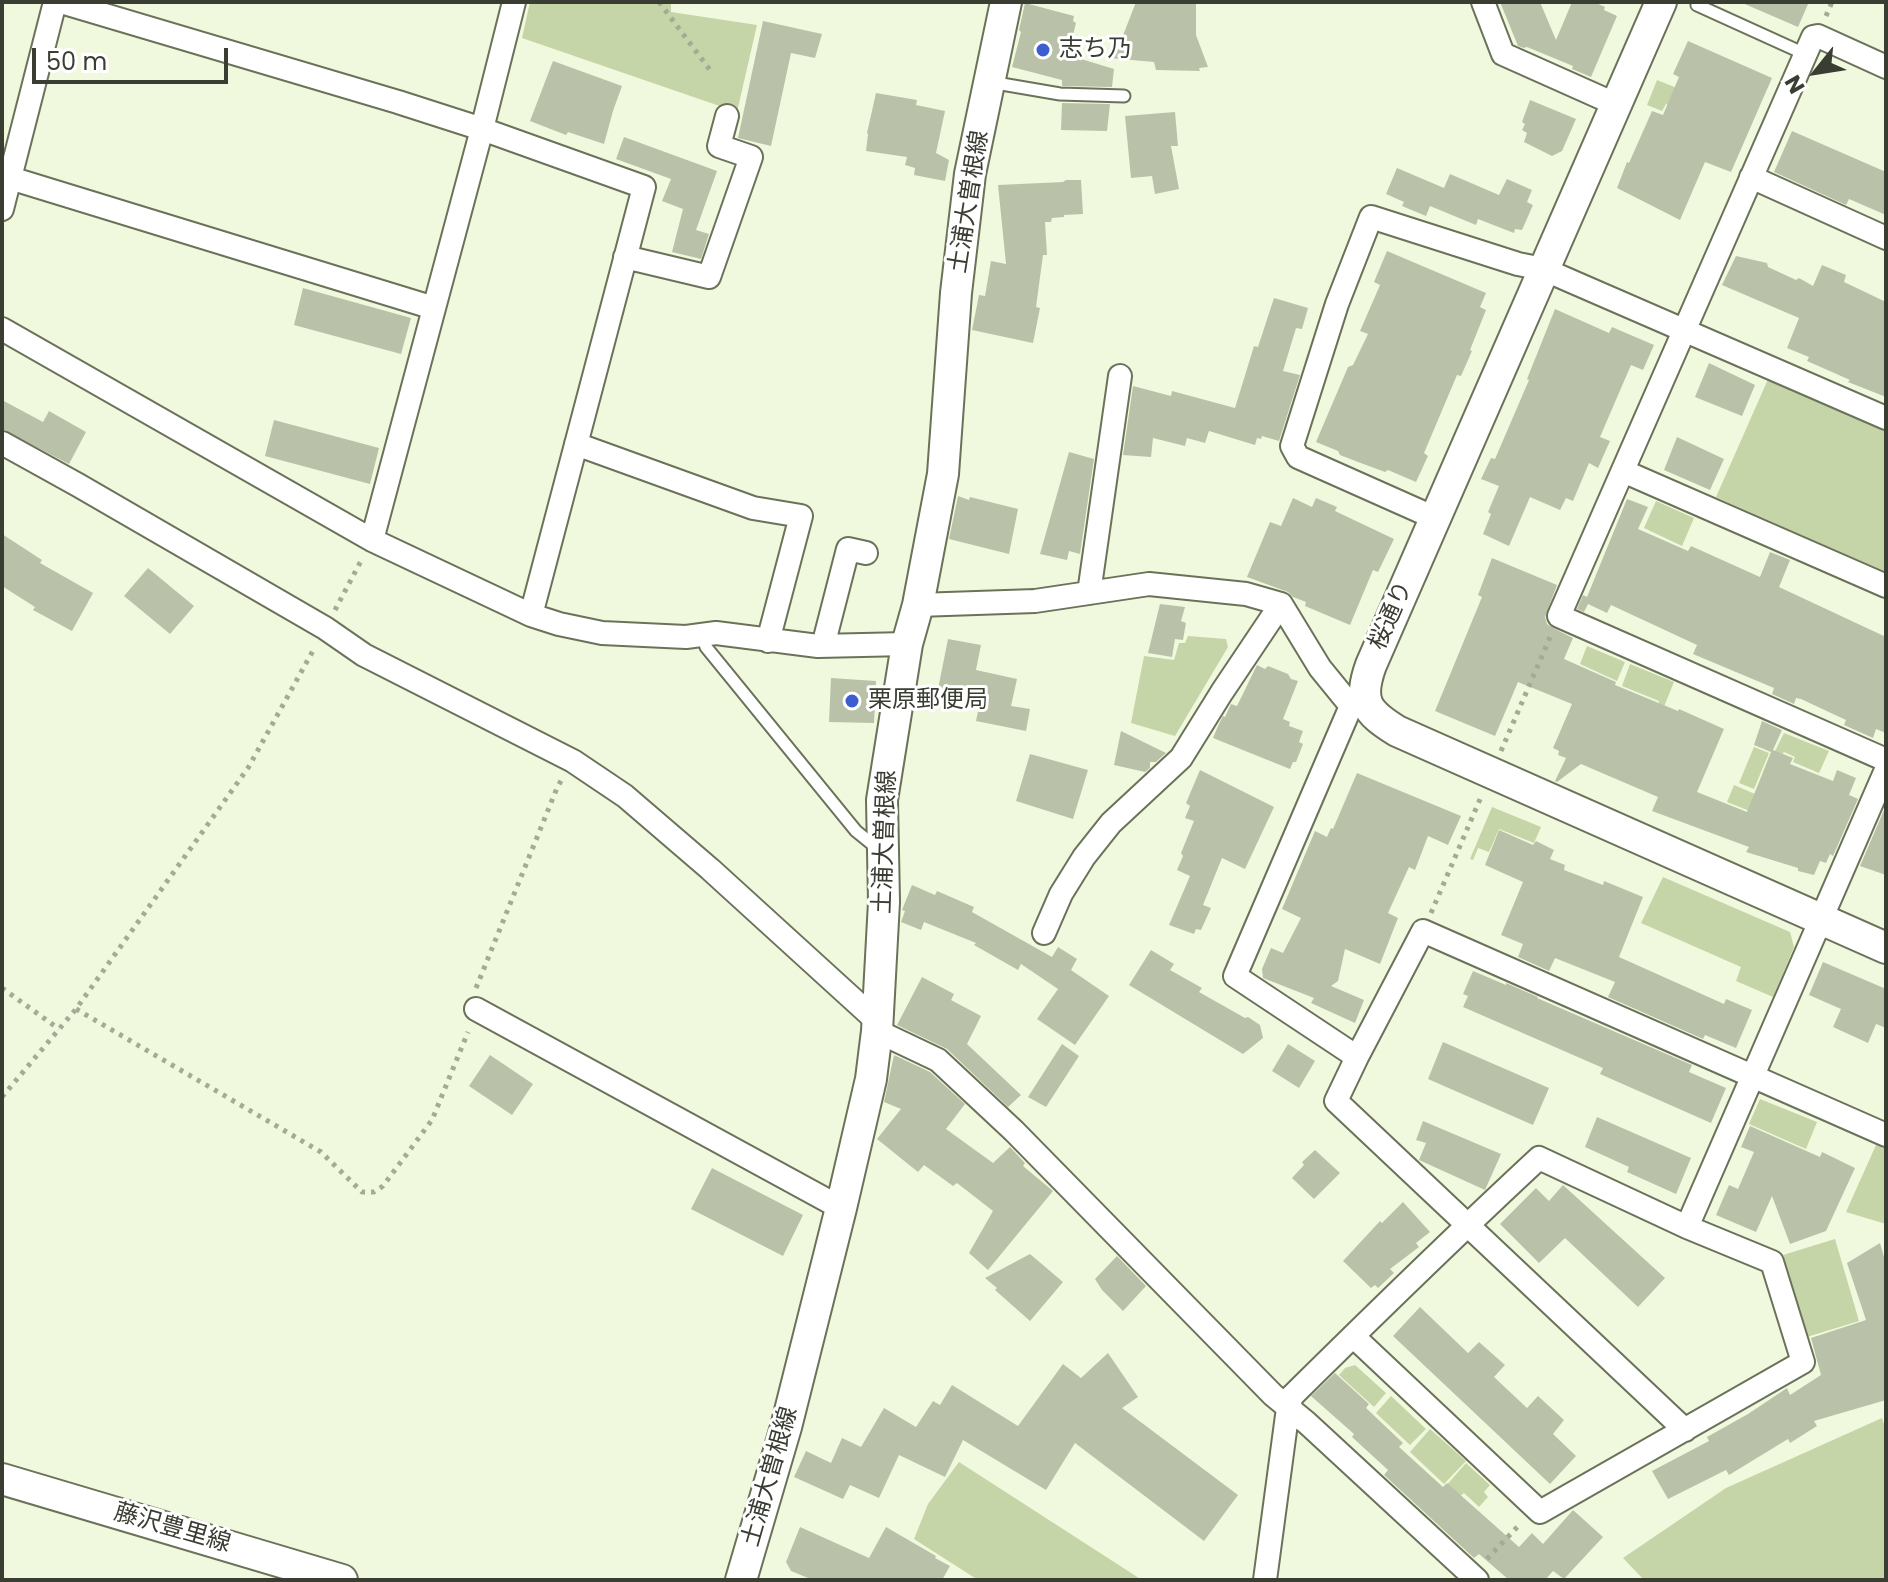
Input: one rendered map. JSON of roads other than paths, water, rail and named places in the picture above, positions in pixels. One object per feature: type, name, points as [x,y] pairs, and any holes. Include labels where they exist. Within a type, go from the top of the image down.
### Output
[{"type":"main road","name":"土浦大曽根線","points":[[741,1580],[786,1427],[871,1079],[878,1026],[884,902],[882,800],[907,644],[918,605],[943,474],[956,293],[970,174],[1006,2]]},
{"type":"main road","name":"桜通り","points":[[1358,703],[1371,665],[1661,2]]},
{"type":"main road","points":[[1358,703],[1397,731],[1886,948]]},
{"type":"main road","name":"藤沢豊里線","points":[[2,1479],[266,1569],[342,1580]]},
{"type":"street","points":[[2,209],[58,2],[398,102],[644,187],[531,615]]},
{"type":"street","points":[[372,540],[514,2]]},
{"type":"street","points":[[1483,2],[1503,54],[1615,104]]},
{"type":"street","points":[[1886,67],[1818,36],[1813,37],[1559,616],[1886,760]]},
{"type":"street","points":[[625,257],[709,277],[751,157],[719,146],[727,116]]},
{"type":"street","points":[[1751,177],[1886,238]]},
{"type":"street","points":[[10,178],[434,308]]},
{"type":"street","points":[[1435,518],[1298,457],[1292,446],[1337,304],[1371,217],[1518,264],[1543,269],[1886,418]]},
{"type":"street","points":[[2,329],[372,540],[531,615],[602,633],[686,637],[716,633],[823,646],[907,644]]},
{"type":"street","points":[[1089,593],[1120,376]]},
{"type":"street","points":[[2,443],[325,628],[364,655],[573,761],[625,796],[710,869],[878,1026],[938,1060],[1014,1131],[1288,1408],[1474,1577]]},
{"type":"street","points":[[576,444],[753,508],[801,516],[768,641]]},
{"type":"street","points":[[1623,471],[1886,586]]},
{"type":"street","points":[[823,646],[848,549],[866,553]]},
{"type":"street","points":[[918,605],[1035,601],[1149,584],[1246,594],[1281,604],[1320,668],[1358,703],[1235,976],[1357,1057]]},
{"type":"street","points":[[1044,933],[1061,894],[1084,857],[1111,823],[1181,758],[1281,604]]},
{"type":"street","points":[[1687,1227],[1886,770]]},
{"type":"street","points":[[1685,1430],[1336,1101],[1423,931],[1886,1135]]},
{"type":"street","points":[[476,1009],[841,1208]]},
{"type":"street","points":[[1265,1580],[1292,1396],[1353,1336],[1467,1225],[1539,1158],[1687,1227],[1772,1262],[1803,1362],[1540,1512],[1353,1336]]},
{"type":"lane","points":[[1698,2],[1697,5],[1805,54]]},
{"type":"lane","points":[[990,82],[1060,94],[1124,96]]},
{"type":"lane","points":[[702,635],[706,647],[856,831],[883,853]]},
{"type":"place","name":"志ち乃","points":[[1043,50]]},
{"type":"place","name":"栗原郵便局","points":[[852,701]]}]
